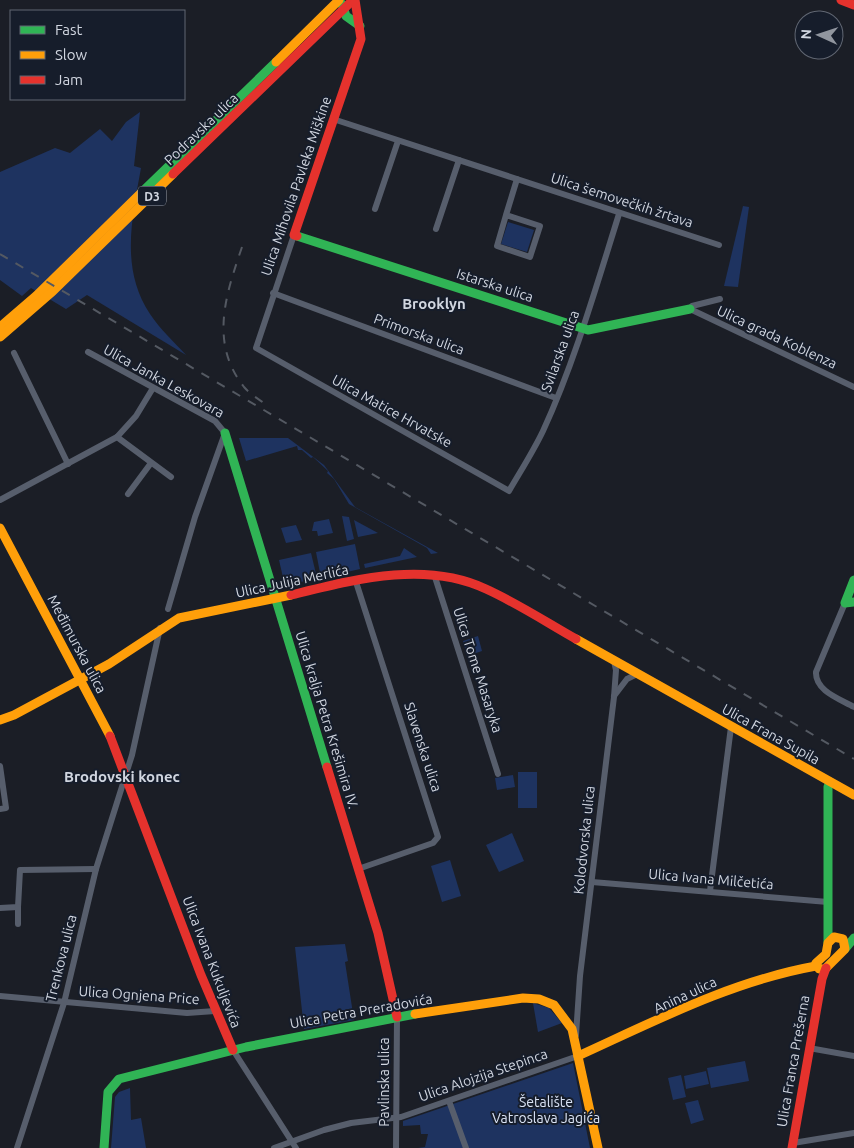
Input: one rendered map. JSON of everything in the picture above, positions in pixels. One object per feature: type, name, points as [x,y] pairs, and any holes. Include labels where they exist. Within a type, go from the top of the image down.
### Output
[{"type":"main road","points":[[340,0],[343,11],[350,20],[360,26]]},
{"type":"main road","name":"Podravska ulica","points":[[0,327],[36,296],[340,0]]},
{"type":"main road","name":"Podravska ulica","points":[[0,338],[53,291],[354,0]]},
{"type":"main road","name":"Ulica Mihovila Pavleka Miškine","points":[[294,234],[361,39],[354,0]]},
{"type":"main road","points":[[841,0],[854,5]]},
{"type":"main road","points":[[332,21],[350,20]]},
{"type":"main road","name":"Istarska ulica","points":[[294,234],[588,330],[685,309],[690,310]]},
{"type":"main road","name":"Ulica kralja Petra Krešimira IV.","points":[[225,433],[385,956],[397,1017]]},
{"type":"main road","name":"Međimurska ulica","points":[[0,528],[81,679],[116,748],[126,774]]},
{"type":"main road","name":"Ulica Julija Merlića","points":[[0,720],[14,715],[122,656],[160,628],[179,618],[356,582],[406,575],[434,574],[477,585],[520,607],[614,661]]},
{"type":"main road","points":[[849,603],[854,580]]},
{"type":"main road","name":"Ulica Frana Supila","points":[[614,661],[854,795]]},
{"type":"main road","name":"Ulica Ivana Kukuljevića","points":[[126,774],[215,1010],[233,1050]]},
{"type":"main road","points":[[820,966],[826,954],[828,943],[828,787],[830,782]]},
{"type":"main road","points":[[828,928],[840,937],[845,948]]},
{"type":"main road","points":[[828,943],[840,937],[854,938]]},
{"type":"main road","points":[[820,966],[834,958],[854,938]]},
{"type":"main road","name":"Anina ulica","points":[[578,1056],[719,993],[805,966],[820,966]]},
{"type":"main road","name":"Ulica Franca Prešerna","points":[[793,1146],[822,979],[820,966]]},
{"type":"main road","name":"Ulica Petra Preradovića","points":[[104,1148],[108,1092],[114,1083],[131,1076],[233,1050],[397,1017],[523,998],[539,999],[554,1005],[560,1010],[572,1029],[598,1148]]},
{"type":"street","name":"Ulica šemovečkih žrtava","points":[[333,118],[619,214],[719,245]]},
{"type":"street","points":[[375,209],[398,141]]},
{"type":"street","points":[[436,229],[459,160]]},
{"type":"street","points":[[506,215],[540,226],[530,257],[497,246],[506,215],[517,179]]},
{"type":"street","name":"Svilarska ulica","points":[[509,492],[542,432],[556,398],[583,328],[619,214]]},
{"type":"street","name":"Ulica Mihovila Pavleka Miškine","points":[[262,352],[256,345],[294,234]]},
{"type":"street","name":"Primorska ulica","points":[[273,293],[556,398]]},
{"type":"street","points":[[690,310],[692,306],[720,299]]},
{"type":"street","name":"Ulica grada Koblenza","points":[[690,310],[854,387]]},
{"type":"street","name":"Ulica Janka Leskovara","points":[[88,352],[215,421],[225,433]]},
{"type":"street","name":"Ulica Matice Hrvatske","points":[[262,352],[509,492]]},
{"type":"street","points":[[14,353],[68,464]]},
{"type":"street","points":[[0,500],[117,437],[136,416],[153,388]]},
{"type":"street","points":[[168,609],[194,517],[225,433]]},
{"type":"street","points":[[117,437],[171,477]]},
{"type":"street","points":[[128,494],[151,463]]},
{"type":"street","name":"Ulica Tome Masaryka","points":[[434,574],[498,774]]},
{"type":"street","name":"Slavenska ulica","points":[[356,582],[438,837],[433,843],[358,869]]},
{"type":"street","points":[[849,603],[816,672],[816,679],[822,688],[854,707]]},
{"type":"street","points":[[126,774],[160,628]]},
{"type":"street","name":"Kolodvorska ulica","points":[[576,1042],[579,987],[614,697],[614,661]]},
{"type":"street","points":[[614,697],[624,682],[637,674]]},
{"type":"street","points":[[710,891],[731,728]]},
{"type":"street","points":[[0,766],[3,808]]},
{"type":"street","name":"Trenkova ulica","points":[[17,1148],[64,1003],[96,869],[126,774]]},
{"type":"street","points":[[18,924],[20,870],[96,869]]},
{"type":"street","name":"Ulica Ivana Milčetića","points":[[592,882],[828,902]]},
{"type":"street","points":[[0,908],[18,907]]},
{"type":"street","name":"Ulica Ognjena Price","points":[[0,996],[186,1013],[215,1010]]},
{"type":"street","name":"Pavlinska ulica","points":[[396,1148],[397,1017]]},
{"type":"street","points":[[809,1048],[854,1056]]},
{"type":"street","name":"Ulica Ivana Kukuljevića","points":[[233,1050],[296,1148]]},
{"type":"street","name":"Ulica Alojzija Stepinca","points":[[274,1148],[324,1130],[395,1116],[402,1117],[578,1056]]},
{"type":"street","points":[[449,1101],[466,1148]]},
{"type":"street","points":[[793,1146],[854,1133]]},
{"type":"green space","points":[[140,112],[134,166],[141,168],[134,206],[131,243],[135,279],[141,297],[150,314],[186,355],[87,295],[66,309],[31,288],[22,296],[0,280],[0,172],[55,148],[70,153],[100,129],[112,141],[126,122]]},
{"type":"green space","points":[[743,206],[749,207],[738,287],[724,286]]},
{"type":"green space","points":[[508,222],[534,230],[527,252],[501,244]]},
{"type":"green space","points":[[239,438],[288,438],[324,465],[355,507],[438,553],[431,554],[427,548],[349,504],[334,479],[327,473],[328,471],[313,457],[311,458],[302,450],[298,450],[297,446],[246,461]]},
{"type":"green space","points":[[342,516],[349,517],[354,539],[347,541]]},
{"type":"green space","points":[[329,519],[333,533],[318,536],[317,531],[312,531],[314,522]]},
{"type":"green space","points":[[354,520],[378,533],[358,537]]},
{"type":"green space","points":[[296,525],[302,540],[286,543],[281,528]]},
{"type":"green space","points":[[355,544],[360,569],[321,578],[316,552]]},
{"type":"green space","points":[[404,548],[417,557],[365,568],[364,564],[400,556]]},
{"type":"green space","points":[[311,553],[317,578],[285,586],[279,560]]},
{"type":"green space","points":[[478,636],[482,651],[467,656],[463,641]]},
{"type":"green space","points":[[518,772],[537,772],[537,808],[518,808]]},
{"type":"green space","points":[[513,775],[515,787],[497,790],[495,778]]},
{"type":"green space","points":[[512,833],[524,861],[499,872],[486,845]]},
{"type":"green space","points":[[450,860],[461,896],[442,902],[431,866]]},
{"type":"green space","points":[[345,944],[348,961],[345,962],[354,1020],[304,1029],[295,947]]},
{"type":"green space","points":[[533,1003],[549,1008],[562,1023],[538,1032]]},
{"type":"green space","points":[[745,1061],[749,1081],[711,1088],[707,1068]]},
{"type":"green space","name":"Šetalište Vatroslava Jagića","points":[[573,1063],[590,1148],[418,1148],[425,1147],[428,1134],[421,1134],[420,1125],[403,1126],[403,1121]]},
{"type":"green space","points":[[706,1071],[709,1084],[686,1089],[684,1076]]},
{"type":"green space","points":[[681,1075],[686,1097],[673,1100],[668,1078]]},
{"type":"green space","points":[[130,1088],[131,1120],[141,1118],[146,1148],[111,1148],[115,1097],[119,1092]]},
{"type":"green space","points":[[698,1100],[704,1120],[691,1124],[685,1103]]},
{"type":"railway","points":[[242,247],[226,300],[224,336],[233,370],[244,387],[268,406]]},
{"type":"railway","points":[[0,254],[854,759]]},
{"type":"traffic: fast","points":[[342,4],[346,16],[360,26]]},
{"type":"traffic: fast","points":[[141,193],[276,62]]},
{"type":"traffic: fast","points":[[297,236],[588,330],[690,309]]},
{"type":"traffic: fast","points":[[225,433],[327,767]]},
{"type":"traffic: fast","points":[[854,580],[845,603],[854,602]]},
{"type":"traffic: fast","points":[[828,943],[828,787],[830,782]]},
{"type":"traffic: fast","points":[[845,949],[854,938]]},
{"type":"traffic: fast","points":[[104,1148],[108,1092],[119,1079],[246,1047],[415,1014]]},
{"type":"traffic: slow","points":[[276,62],[339,0]]},
{"type":"traffic: slow","points":[[0,337],[53,291],[173,174]]},
{"type":"traffic: slow","points":[[0,327],[36,296],[141,193]]},
{"type":"traffic: slow","points":[[0,528],[110,736]]},
{"type":"traffic: slow","points":[[0,720],[14,715],[109,664],[179,618],[291,595]]},
{"type":"traffic: slow","points":[[576,639],[854,795]]},
{"type":"traffic: slow","points":[[834,937],[843,939],[845,949],[825,969],[819,969],[816,963],[826,954],[828,943],[834,937]]},
{"type":"traffic: slow","points":[[578,1056],[665,1016],[724,992],[754,981],[816,966]]},
{"type":"traffic: slow","points":[[415,1014],[523,998],[539,999],[554,1005],[572,1029],[598,1148]]},
{"type":"traffic: jam","points":[[173,174],[353,0]]},
{"type":"traffic: jam","points":[[297,236],[294,235],[361,39],[355,0]]},
{"type":"traffic: jam","points":[[841,0],[854,5]]},
{"type":"traffic: jam","points":[[291,595],[364,579],[414,574],[439,576],[463,580],[498,594],[576,639]]},
{"type":"traffic: jam","points":[[110,736],[201,975],[233,1050]]},
{"type":"traffic: jam","points":[[327,767],[378,933],[397,1017]]},
{"type":"traffic: jam","points":[[792,1148],[822,979],[826,968]]},
{"type":"district","name":"Brooklyn","points":[[434,303]]},
{"type":"district","name":"Brodovski konec","points":[[122,776]]}]
